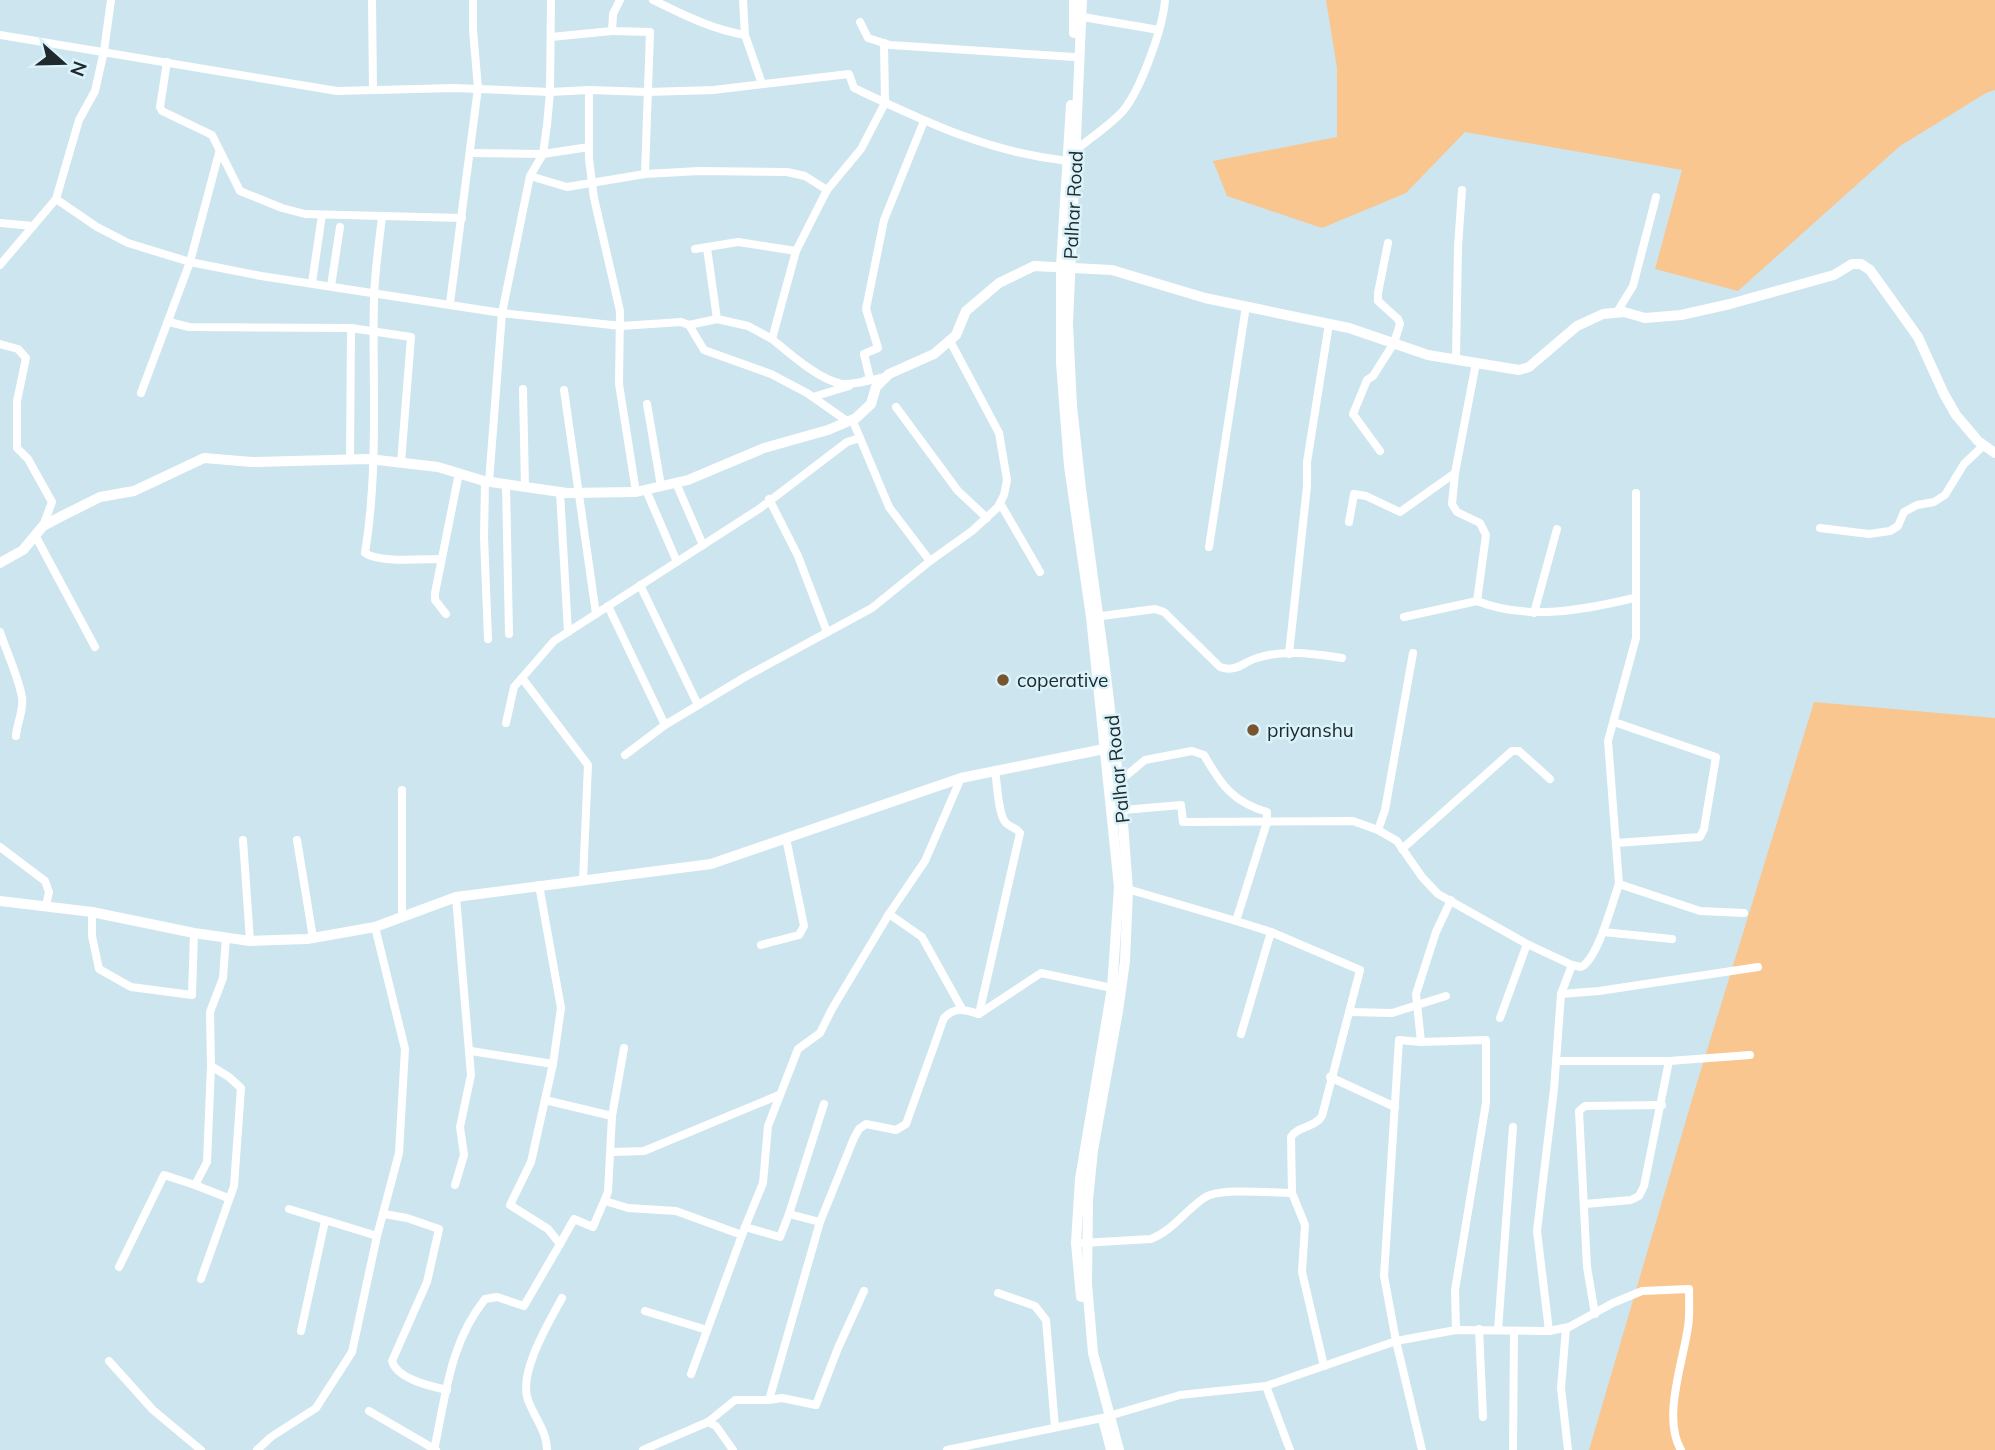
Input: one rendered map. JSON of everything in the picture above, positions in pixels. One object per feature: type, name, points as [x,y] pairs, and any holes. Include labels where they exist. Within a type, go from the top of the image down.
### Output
[{"type":"main road","name":"Palhar Road","points":[[1065,267],[1077,149],[1078,16],[1074,0]]},
{"type":"main road","name":"Palhar Road","points":[[1081,1243],[1093,1150],[1125,961],[1117,811],[1118,778],[1095,617],[1072,406],[1065,267],[1074,57],[1082,0]]},
{"type":"main road","name":"Palhar Road","points":[[1095,617],[1104,749],[1117,811]]},
{"type":"main road","name":"Palhar Road","points":[[1111,1450],[1093,1353],[1081,1243],[1080,1179],[1112,988],[1123,888]]},
{"type":"main road","name":"Palhar Road","points":[[1106,1416],[1119,1450]]},
{"type":"street","points":[[1,263],[56,199],[79,120],[95,91],[111,0]]},
{"type":"street","points":[[372,0],[373,90]]},
{"type":"street","points":[[450,303],[478,88],[473,0]]},
{"type":"street","points":[[488,639],[484,537],[502,313],[530,176],[542,154],[550,92],[551,0]]},
{"type":"street","points":[[612,31],[613,14],[620,0]]},
{"type":"street","points":[[653,0],[699,23],[745,35]]},
{"type":"street","points":[[743,0],[745,35],[762,84]]},
{"type":"street","points":[[1077,149],[1117,117],[1130,102],[1150,57],[1165,0]]},
{"type":"street","points":[[1078,16],[1159,30]]},
{"type":"street","points":[[860,22],[868,38],[884,43],[1074,57]]},
{"type":"street","points":[[551,37],[612,31],[650,32],[645,174]]},
{"type":"street","points":[[0,35],[337,91],[478,88],[550,92],[713,90],[849,74],[854,88],[924,121],[985,145],[1029,157],[1068,161]]},
{"type":"street","points":[[772,339],[796,250],[827,190],[860,149],[885,103],[884,43]]},
{"type":"street","points":[[167,62],[160,107],[162,111],[212,135],[240,191],[282,208],[322,215],[461,218]]},
{"type":"street","points":[[589,90],[592,184],[621,326],[618,345],[619,384],[641,491],[677,562]]},
{"type":"street","points":[[870,379],[864,354],[878,348],[866,309],[884,220],[924,121]]},
{"type":"street","points":[[470,153],[542,154],[589,147]]},
{"type":"street","points":[[141,393],[190,262],[219,153]]},
{"type":"street","points":[[530,176],[567,187],[645,174],[699,171],[787,172],[806,176],[827,190]]},
{"type":"street","points":[[1456,359],[1462,190]]},
{"type":"street","points":[[1617,313],[1633,286],[1656,197]]},
{"type":"street","points":[[56,199],[97,227],[128,243],[190,262],[502,313],[621,326],[681,322],[689,325],[717,319],[748,326],[772,339],[799,361],[842,384],[886,377],[934,354],[956,335],[966,311],[999,283],[1034,267],[1112,270],[1205,298],[1329,324],[1428,355],[1519,370],[1529,367],[1577,326],[1603,314],[1624,312],[1645,318],[1681,315],[1834,275],[1852,264],[1861,264],[1870,270],[1918,337],[1956,415],[1995,453]]},
{"type":"street","points":[[313,284],[322,215]]},
{"type":"street","points":[[382,217],[374,293],[374,460],[366,555],[441,559]]},
{"type":"street","points":[[0,223],[33,226]]},
{"type":"street","points":[[331,286],[340,227]]},
{"type":"street","points":[[695,249],[738,242],[796,250]]},
{"type":"street","points":[[1380,451],[1353,414],[1367,380],[1373,376],[1394,343],[1400,324],[1378,301],[1388,243]]},
{"type":"street","points":[[707,247],[717,319]]},
{"type":"street","points":[[1209,547],[1246,306]]},
{"type":"street","points":[[169,322],[189,327],[351,328],[411,337],[401,463]]},
{"type":"street","points":[[1289,654],[1307,486],[1307,462],[1329,324]]},
{"type":"street","points":[[689,325],[704,350],[771,374],[850,420],[889,507],[930,561]]},
{"type":"street","points":[[350,459],[351,328]]},
{"type":"street","points":[[625,755],[665,725],[698,705],[872,608],[972,531],[1000,503],[1007,480],[999,433],[950,341]]},
{"type":"street","points":[[0,344],[19,349],[26,358],[17,401],[18,448],[28,459],[52,502],[43,526],[23,550],[0,563]]},
{"type":"street","points":[[1476,363],[1455,472],[1452,504],[1457,512],[1480,523],[1486,535],[1477,601]]},
{"type":"street","points":[[43,526],[100,498],[134,491],[204,458],[252,462],[374,460],[438,467],[487,482],[560,492],[641,491],[676,483],[764,448],[828,430],[850,420],[871,404],[876,387],[886,377]]},
{"type":"street","points":[[813,397],[870,379]]},
{"type":"street","points":[[523,389],[525,487]]},
{"type":"street","points":[[564,390],[596,614]]},
{"type":"street","points":[[648,404],[661,486]]},
{"type":"street","points":[[896,407],[958,491],[987,518]]},
{"type":"street","points":[[506,723],[514,687],[554,641],[759,509],[847,442],[860,438]]},
{"type":"street","points":[[1820,528],[1869,534],[1890,531],[1898,526],[1904,512],[1917,505],[1934,502],[1945,495],[1964,464],[1984,445]]},
{"type":"street","points":[[1349,522],[1354,494],[1366,496],[1400,512],[1455,472]]},
{"type":"street","points":[[446,614],[436,600],[441,559],[459,473]]},
{"type":"street","points":[[676,483],[702,545]]},
{"type":"street","points":[[506,484],[509,635]]},
{"type":"street","points":[[560,492],[568,632]]},
{"type":"street","points":[[1117,811],[1181,806],[1183,822],[1353,821],[1378,830],[1397,841],[1422,877],[1438,894],[1527,944],[1572,965],[1586,965],[1602,932],[1619,884],[1608,741],[1636,638],[1636,493]]},
{"type":"street","points":[[769,499],[798,556],[827,632]]},
{"type":"street","points":[[1000,503],[1040,572]]},
{"type":"street","points":[[1534,613],[1557,529]]},
{"type":"street","points":[[35,535],[95,647]]},
{"type":"street","points":[[640,585],[698,705]]},
{"type":"street","points":[[1404,617],[1477,601],[1534,613],[1579,610],[1634,598]]},
{"type":"street","points":[[608,606],[665,725]]},
{"type":"street","points":[[1095,617],[1155,609],[1164,612],[1220,667],[1227,670],[1237,668],[1255,658],[1289,654],[1342,658]]},
{"type":"street","points":[[0,632],[22,698],[22,714],[17,723],[16,736]]},
{"type":"street","points":[[1378,830],[1385,810],[1413,653]]},
{"type":"street","points":[[522,678],[588,765],[583,880]]},
{"type":"street","points":[[1614,722],[1716,757],[1704,830],[1700,837],[1616,843]]},
{"type":"street","points":[[0,901],[92,912],[194,933],[250,941],[313,938],[375,928],[456,897],[711,864],[961,778],[1104,749]]},
{"type":"street","points":[[1118,778],[1128,775],[1144,760],[1192,751],[1204,755],[1222,787],[1251,807],[1267,812],[1267,822],[1236,921]]},
{"type":"street","points":[[1402,849],[1512,751],[1519,751],[1550,779]]},
{"type":"street","points":[[979,1014],[1020,833],[1006,823],[1002,816],[995,770]]},
{"type":"street","points":[[691,1374],[743,1231],[764,1183],[768,1126],[798,1049],[820,1033],[889,914],[925,861],[961,778]]},
{"type":"street","points":[[401,917],[402,790]]},
{"type":"street","points":[[761,944],[799,935],[804,926],[786,838]]},
{"type":"street","points":[[243,839],[250,941]]},
{"type":"street","points":[[297,840],[313,938]]},
{"type":"street","points":[[0,848],[46,881],[49,892],[46,906]]},
{"type":"street","points":[[1619,884],[1700,911],[1744,913]]},
{"type":"street","points":[[539,885],[561,1007],[553,1064],[530,1162],[510,1205],[548,1228],[560,1244]]},
{"type":"street","points":[[1123,888],[1271,932],[1360,970],[1320,1119],[1291,1135],[1292,1193],[1305,1225],[1302,1272],[1324,1366]]},
{"type":"street","points":[[455,1185],[464,1155],[460,1127],[471,1075],[456,897]]},
{"type":"street","points":[[1421,1042],[1416,994],[1436,932],[1451,900]]},
{"type":"street","points":[[92,912],[92,936],[99,969],[131,987],[192,995],[194,933]]},
{"type":"street","points":[[889,914],[922,937],[962,1009]]},
{"type":"street","points":[[257,1450],[271,1437],[316,1409],[352,1352],[377,1236],[399,1153],[405,1049],[375,928]]},
{"type":"street","points":[[1241,1034],[1271,932]]},
{"type":"street","points":[[1602,932],[1672,939]]},
{"type":"street","points":[[195,1185],[207,1162],[210,1012],[223,978],[226,937]]},
{"type":"street","points":[[1500,1018],[1527,944]]},
{"type":"street","points":[[1549,1331],[1537,1231],[1561,994],[1572,965]]},
{"type":"street","points":[[1561,994],[1635,986],[1758,967]]},
{"type":"street","points":[[769,1400],[820,1222],[859,1129],[866,1124],[896,1130],[906,1124],[944,1018],[949,1013],[962,1009],[979,1014],[1041,973],[1112,988]]},
{"type":"street","points":[[1349,1012],[1392,1013],[1446,996]]},
{"type":"street","points":[[1422,1450],[1396,1341],[1384,1276],[1399,1040],[1486,1040],[1486,1103],[1455,1290],[1456,1330]]},
{"type":"street","points":[[369,1411],[435,1450],[453,1356],[471,1316],[485,1299],[497,1297],[524,1306],[574,1219],[593,1227],[608,1192],[612,1116],[624,1048]]},
{"type":"street","points":[[471,1051],[553,1064]]},
{"type":"street","points":[[1556,1061],[1669,1060],[1749,1055]]},
{"type":"street","points":[[1585,1204],[1631,1200],[1639,1196],[1644,1186],[1662,1105],[1669,1060]]},
{"type":"street","points":[[201,1279],[234,1186],[241,1088],[211,1066]]},
{"type":"street","points":[[1331,1077],[1395,1107]]},
{"type":"street","points":[[611,1152],[644,1151],[779,1095]]},
{"type":"street","points":[[545,1100],[612,1116]]},
{"type":"street","points":[[604,1201],[628,1209],[676,1211],[743,1231],[780,1237],[824,1104]]},
{"type":"street","points":[[1595,1314],[1587,1267],[1585,1204],[1580,1171],[1578,1117],[1581,1107],[1662,1105]]},
{"type":"street","points":[[1498,1330],[1513,1127]]},
{"type":"street","points":[[119,1267],[164,1175],[228,1198]]},
{"type":"street","points":[[1081,1243],[1151,1239],[1161,1235],[1202,1199],[1217,1193],[1292,1193]]},
{"type":"street","points":[[289,1209],[377,1236]]},
{"type":"street","points":[[789,1213],[820,1222]]},
{"type":"street","points":[[384,1214],[407,1218],[439,1229],[427,1282],[391,1361],[393,1367],[402,1374],[447,1390]]},
{"type":"street","points":[[301,1331],[325,1221]]},
{"type":"street","points":[[947,1450],[1106,1416],[1180,1395],[1266,1386],[1396,1341],[1456,1330],[1549,1331],[1566,1328],[1613,1303],[1642,1292],[1689,1289],[1688,1327],[1678,1369],[1673,1426],[1674,1437],[1681,1450]]},
{"type":"street","points":[[643,1450],[708,1422],[735,1400],[782,1398],[816,1405],[864,1292]]},
{"type":"street","points":[[998,1293],[1027,1302],[1042,1312],[1046,1320],[1055,1427]]},
{"type":"street","points":[[547,1450],[545,1435],[528,1401],[525,1388],[538,1346],[562,1298]]},
{"type":"street","points":[[645,1311],[707,1330]]},
{"type":"street","points":[[1566,1328],[1561,1388],[1568,1450]]},
{"type":"street","points":[[1479,1329],[1483,1417]]},
{"type":"street","points":[[1513,1450],[1514,1331]]},
{"type":"street","points":[[109,1361],[153,1410],[201,1450]]},
{"type":"street","points":[[1266,1386],[1290,1450]]},
{"type":"street","points":[[708,1422],[716,1426],[733,1450]]},
{"type":"shaded area","points":[[1326,0],[1995,0],[1995,90],[1900,146],[1738,291],[1655,269],[1682,170],[1465,132],[1406,193],[1322,228],[1227,196],[1213,161],[1337,137],[1337,68]]},
{"type":"shaded area","points":[[1814,702],[1995,718],[1995,1450],[1589,1450],[1696,1086]]},
{"type":"place","name":"coperative","points":[[1003,680]]},
{"type":"place","name":"priyanshu","points":[[1253,730]]}]
